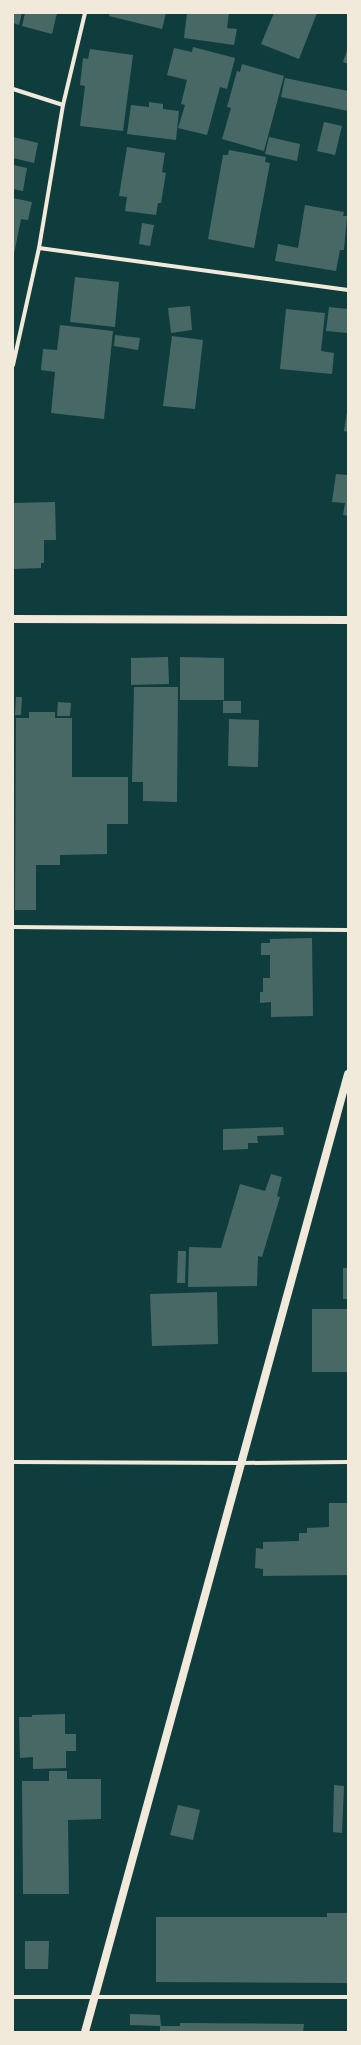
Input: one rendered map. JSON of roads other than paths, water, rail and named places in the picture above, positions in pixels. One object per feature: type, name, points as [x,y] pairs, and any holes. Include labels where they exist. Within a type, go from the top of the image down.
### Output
[{"type":"main road","points":[[13,619],[348,620]]},
{"type":"main road","points":[[85,2032],[348,1074]]},
{"type":"street","points":[[13,365],[39,248],[63,105],[85,13]]},
{"type":"street","points":[[13,89],[63,105]]},
{"type":"street","points":[[39,248],[348,290]]},
{"type":"street","points":[[13,927],[348,930]]},
{"type":"street","points":[[13,1462],[348,1462]]},
{"type":"street","points":[[13,1997],[348,1997]]}]
